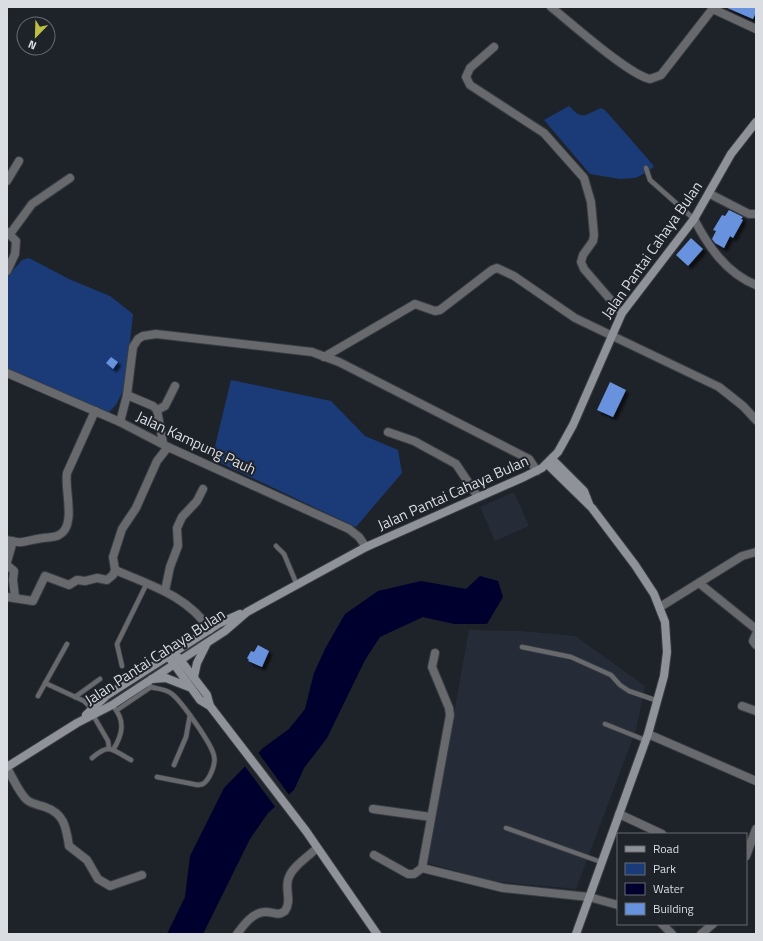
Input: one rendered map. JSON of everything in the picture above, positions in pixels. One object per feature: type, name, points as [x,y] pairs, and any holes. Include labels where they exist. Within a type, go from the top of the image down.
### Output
[{"type":"street","points":[[552,7],[613,57],[650,80],[661,75],[713,8],[756,29]]},
{"type":"street","points":[[494,47],[470,68],[466,77],[470,85],[544,133],[584,178],[591,202],[594,234],[593,241],[583,255],[581,262],[584,269],[622,313]]},
{"type":"street","name":"Jalan Pantai Cahaya Bulan","points":[[7,767],[93,712],[106,696],[220,623],[244,614],[366,547],[537,471],[550,461],[564,442],[573,425],[622,313],[694,218],[710,194],[731,154],[756,122]]},
{"type":"street","points":[[7,181],[19,161]]},
{"type":"street","points":[[7,271],[16,254],[16,241],[8,233],[32,204],[70,178]]},
{"type":"street","points":[[710,194],[749,214],[756,214]]},
{"type":"street","points":[[694,218],[704,238],[717,256],[735,272],[756,285]]},
{"type":"street","points":[[324,357],[415,304],[435,311],[440,310],[492,270],[497,268],[514,276],[575,318],[720,387],[743,406],[756,420]]},
{"type":"street","points":[[120,422],[127,395],[133,347],[138,339],[149,334],[303,350],[339,362],[524,456],[529,459],[537,471]]},
{"type":"street","name":"Jalan Kampung Pauh","points":[[7,374],[120,422],[165,445],[353,531],[366,547]]},
{"type":"street","points":[[157,410],[165,406],[175,386]]},
{"type":"street","points":[[95,411],[67,473],[66,484],[69,507],[64,529],[57,536],[41,538],[24,543],[10,540],[7,564],[14,571],[11,597],[33,601],[45,576],[69,585],[78,580],[85,581],[97,578],[107,580],[113,576],[115,570],[113,557],[122,528],[136,508],[156,460],[165,445],[157,410],[153,406],[127,395]]},
{"type":"street","points":[[388,432],[414,441],[456,464],[478,497]]},
{"type":"street","points":[[550,461],[584,491],[592,508],[635,565],[654,594],[665,622],[667,652],[664,676],[647,737],[576,934]]},
{"type":"street","points":[[165,591],[170,567],[178,546],[177,528],[182,517],[198,501],[203,489]]},
{"type":"street","points":[[660,606],[742,556],[756,552]]},
{"type":"street","points":[[115,570],[165,591],[191,607],[210,630]]},
{"type":"street","points":[[699,583],[756,629]]},
{"type":"street","name":"Jalan Pantai Cahaya Bulan","points":[[93,712],[114,707],[150,683],[177,662],[226,631],[244,614]]},
{"type":"street","points":[[756,634],[753,641],[756,645]]},
{"type":"street","points":[[194,677],[203,650],[211,640]]},
{"type":"street","points":[[374,855],[408,874],[414,874],[422,868],[450,711],[432,667],[435,653]]},
{"type":"street","points":[[172,654],[200,700],[210,706]]},
{"type":"street","points":[[177,662],[194,677],[207,695],[210,706],[306,831],[377,934]]},
{"type":"street","points":[[150,683],[159,678],[173,680],[193,690]]},
{"type":"street","points":[[742,706],[756,711]]},
{"type":"street","points":[[647,737],[755,777]]},
{"type":"street","points":[[7,767],[25,798],[30,802],[53,810],[59,814],[65,824],[69,846],[87,860],[103,883],[110,886],[142,875]]},
{"type":"street","points":[[373,809],[431,817]]},
{"type":"street","points":[[619,814],[660,833]]},
{"type":"street","points":[[747,853],[756,829]]},
{"type":"street","points":[[237,934],[257,913],[264,911],[275,914],[285,911],[288,903],[287,884],[290,874],[317,848]]},
{"type":"street","points":[[422,868],[503,888],[589,897],[617,905]]},
{"type":"street","points":[[663,925],[672,934]]},
{"type":"street","points":[[701,934],[712,925]]},
{"type":"lane","points":[[646,168],[650,180],[694,218]]},
{"type":"lane","points":[[276,546],[286,557],[297,585]]},
{"type":"lane","points":[[122,666],[118,644],[147,584]]},
{"type":"lane","points":[[38,696],[67,644]]},
{"type":"lane","points":[[522,647],[571,657],[611,675],[620,685],[629,691],[658,701]]},
{"type":"lane","points":[[75,697],[100,679]]},
{"type":"lane","points":[[45,683],[85,702],[93,712],[111,749]]},
{"type":"lane","points":[[150,683],[171,693],[190,715],[214,755],[214,762],[207,780],[203,784],[198,785],[157,777]]},
{"type":"lane","points":[[111,749],[122,733],[114,707]]},
{"type":"lane","points":[[174,764],[186,737],[190,715]]},
{"type":"lane","points":[[605,724],[647,737]]},
{"type":"lane","points":[[92,758],[103,749],[111,749],[131,760]]},
{"type":"lane","points":[[506,828],[601,862]]},
{"type":"shaded area","points":[[514,492],[529,526],[495,541],[480,507]]},
{"type":"shaded area","points":[[469,630],[521,631],[575,636],[645,686],[636,730],[576,889],[491,881],[427,863]]},
{"type":"green space","points":[[569,106],[581,115],[601,108],[605,110],[654,166],[648,172],[635,178],[620,179],[590,174],[544,120]]},
{"type":"green space","points":[[29,258],[69,279],[110,296],[133,314],[125,387],[116,405],[108,413],[7,370],[7,277],[22,260]]},
{"type":"green space","points":[[231,380],[331,401],[365,436],[398,450],[402,473],[356,527],[212,459]]},
{"type":"water","points":[[480,576],[498,581],[503,597],[487,624],[454,624],[423,617],[380,637],[365,660],[327,738],[304,768],[294,790],[268,813],[250,839],[203,934],[167,934],[185,897],[190,856],[224,788],[263,748],[289,729],[305,709],[314,673],[326,647],[345,614],[378,591],[421,581],[466,589]]},
{"type":"pier","points":[[257,751],[290,796],[276,808],[244,765]]},
{"type":"building","points":[[725,7],[756,7],[756,12],[753,19]]},
{"type":"building","points":[[729,210],[743,217],[741,219],[743,220],[733,238],[730,236],[724,248],[715,243],[712,239],[716,231],[713,230],[722,215],[725,216]]},
{"type":"building","points":[[691,238],[703,249],[688,266],[676,255]]},
{"type":"building","points":[[111,357],[118,362],[113,369],[106,363]]},
{"type":"building","points":[[610,382],[626,390],[613,417],[597,410]]},
{"type":"building","points":[[258,645],[269,651],[262,667],[248,661],[249,660],[247,658],[251,651],[254,652]]}]
